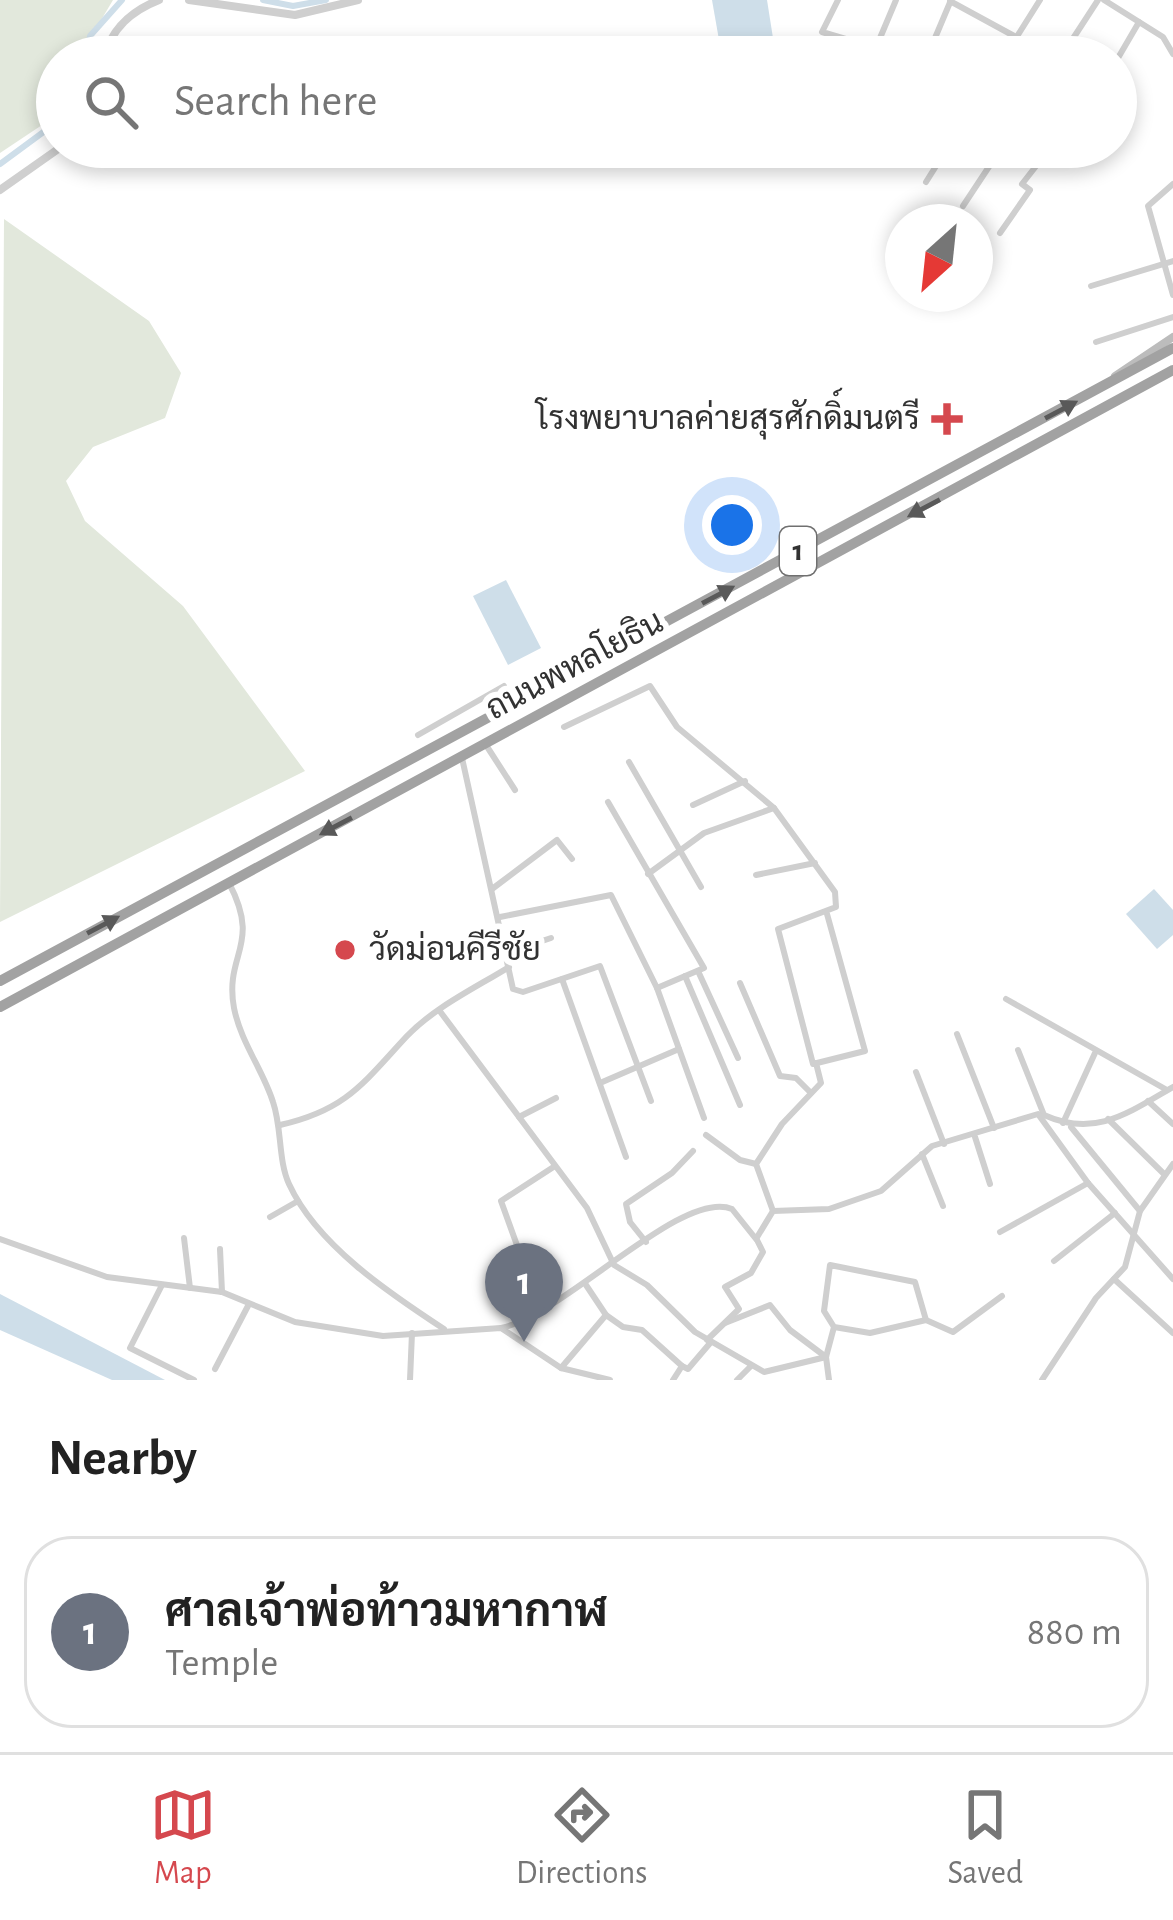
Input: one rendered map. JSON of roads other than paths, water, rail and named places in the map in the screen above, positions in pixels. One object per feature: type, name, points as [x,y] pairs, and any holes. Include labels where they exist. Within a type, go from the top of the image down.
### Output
[{"type":"highway","name":"ถนนพหลโยธิน","points":[[0,981],[1173,348]]},
{"type":"highway","name":"ถนนพหลโยธิน","points":[[0,1007],[1173,370]]},
{"type":"highway","points":[[429,748],[439,770]]},
{"type":"main road","name":"1","points":[[1095,392],[1173,337]]},
{"type":"street","points":[[111,36],[133,13],[159,0]]},
{"type":"street","points":[[188,0],[295,15],[358,0]]},
{"type":"street","points":[[832,36],[822,32],[838,0]]},
{"type":"street","points":[[881,36],[896,0]]},
{"type":"street","points":[[1017,36],[1040,0]]},
{"type":"street","points":[[1076,36],[1101,0],[1163,37],[1173,55]]},
{"type":"street","points":[[936,36],[951,1],[1014,36]]},
{"type":"street","points":[[1131,36],[1139,22]]},
{"type":"street","points":[[1163,37],[1173,26]]},
{"type":"street","points":[[0,190],[36,165]]},
{"type":"street","points":[[926,182],[935,168]]},
{"type":"street","points":[[964,204],[988,168]]},
{"type":"street","points":[[1000,233],[1030,190],[1022,184],[1035,168]]},
{"type":"street","points":[[1173,184],[1148,206],[1168,262],[1173,295]]},
{"type":"street","points":[[1091,286],[1168,262]]},
{"type":"street","points":[[1096,342],[1173,317]]},
{"type":"street","points":[[418,735],[504,686]]},
{"type":"street","points":[[563,728],[650,686],[676,727],[774,808],[835,892],[836,907],[827,914],[778,929],[821,1083],[756,1163]]},
{"type":"street","points":[[486,745],[515,790]]},
{"type":"street","points":[[462,758],[514,989],[523,992],[600,966],[651,1101]]},
{"type":"street","points":[[629,762],[701,887]]},
{"type":"street","points":[[693,805],[745,781]]},
{"type":"street","points":[[608,802],[704,968],[657,988]]},
{"type":"street","points":[[648,874],[704,833],[774,808]]},
{"type":"street","points":[[492,889],[557,840],[572,859]]},
{"type":"street","points":[[756,875],[814,863]]},
{"type":"street","points":[[229,884],[246,923],[234,1006],[280,1125],[286,1179],[298,1201],[364,1270],[447,1331]]},
{"type":"street","points":[[498,918],[608,894],[657,988],[704,1118]]},
{"type":"street","points":[[816,1063],[865,1051],[827,914]]},
{"type":"street","points":[[506,952],[551,938]]},
{"type":"street","points":[[280,1125],[320,1116],[350,1097],[439,1010],[509,967]]},
{"type":"street","points":[[698,971],[738,1058]]},
{"type":"street","points":[[686,976],[740,1105]]},
{"type":"street","points":[[562,979],[626,1157]]},
{"type":"street","points":[[740,983],[780,1076],[793,1076],[812,1093]]},
{"type":"street","points":[[1006,999],[1095,1053],[1170,1089]]},
{"type":"street","points":[[439,1010],[587,1208],[614,1265],[647,1285],[709,1341],[751,1366],[777,1370],[826,1357]]},
{"type":"street","points":[[957,1034],[994,1128]]},
{"type":"street","points":[[599,1083],[679,1049]]},
{"type":"street","points":[[1018,1050],[1044,1115],[1088,1183],[1173,1279]]},
{"type":"street","points":[[1067,1125],[1095,1053]]},
{"type":"street","points":[[916,1072],[944,1144]]},
{"type":"street","points":[[1067,1125],[1108,1119],[1170,1089]]},
{"type":"street","points":[[519,1117],[556,1098]]},
{"type":"street","points":[[1148,1101],[1173,1124]]},
{"type":"street","points":[[773,1211],[829,1209],[881,1191],[921,1153],[1044,1115],[1067,1125],[1140,1211]]},
{"type":"street","points":[[1108,1119],[1164,1174]]},
{"type":"street","points":[[706,1135],[715,1146],[756,1163],[773,1211]]},
{"type":"street","points":[[975,1137],[990,1184]]},
{"type":"street","points":[[646,1242],[630,1222],[626,1204],[673,1173],[692,1151]]},
{"type":"street","points":[[921,1153],[943,1207]]},
{"type":"street","points":[[1042,1380],[1114,1279],[1137,1238],[1140,1211],[1173,1164]]},
{"type":"street","points":[[518,1248],[501,1202],[555,1166]]},
{"type":"street","points":[[1000,1232],[1088,1183]]},
{"type":"street","points":[[270,1217],[298,1201]]},
{"type":"street","points":[[0,1239],[107,1277],[222,1292],[295,1322],[374,1336],[501,1328],[529,1319],[686,1216],[716,1204],[732,1209],[764,1252],[753,1271],[726,1285],[739,1309],[688,1369],[642,1330],[623,1328],[606,1315],[586,1285]]},
{"type":"street","points":[[756,1239],[773,1211]]},
{"type":"street","points":[[1054,1262],[1114,1213]]},
{"type":"street","points":[[184,1238],[190,1288]]},
{"type":"street","points":[[220,1249],[222,1292]]},
{"type":"street","points":[[829,1380],[826,1357],[834,1327],[824,1310],[830,1265],[915,1282],[926,1320]]},
{"type":"street","points":[[1114,1279],[1173,1333]]},
{"type":"street","points":[[162,1285],[130,1348],[194,1380]]},
{"type":"street","points":[[834,1327],[870,1333],[926,1320],[953,1332],[1002,1296]]},
{"type":"street","points":[[215,1369],[249,1304]]},
{"type":"street","points":[[724,1324],[770,1305],[790,1330],[826,1357]]},
{"type":"street","points":[[561,1368],[606,1315]]},
{"type":"street","points":[[501,1328],[572,1376],[610,1380]]},
{"type":"street","points":[[410,1380],[412,1333]]},
{"type":"street","points":[[674,1380],[682,1366]]},
{"type":"street","points":[[737,1380],[751,1366]]},
{"type":"waterway","points":[[90,36],[122,0]]},
{"type":"waterway","points":[[263,0],[293,6],[326,0]]},
{"type":"waterway","points":[[0,164],[36,137]]},
{"type":"place","name":"โรงพยาบาลค่ายสุรศักดิ์มนตรี","points":[[947,419]]},
{"type":"place","name":"วัดม่อนคีรีชัย","points":[[345,950]]},
{"type":"place","name":"ศาลเจ้าพ่อท้าวมหากาฬ","points":[[524,1342]]}]
